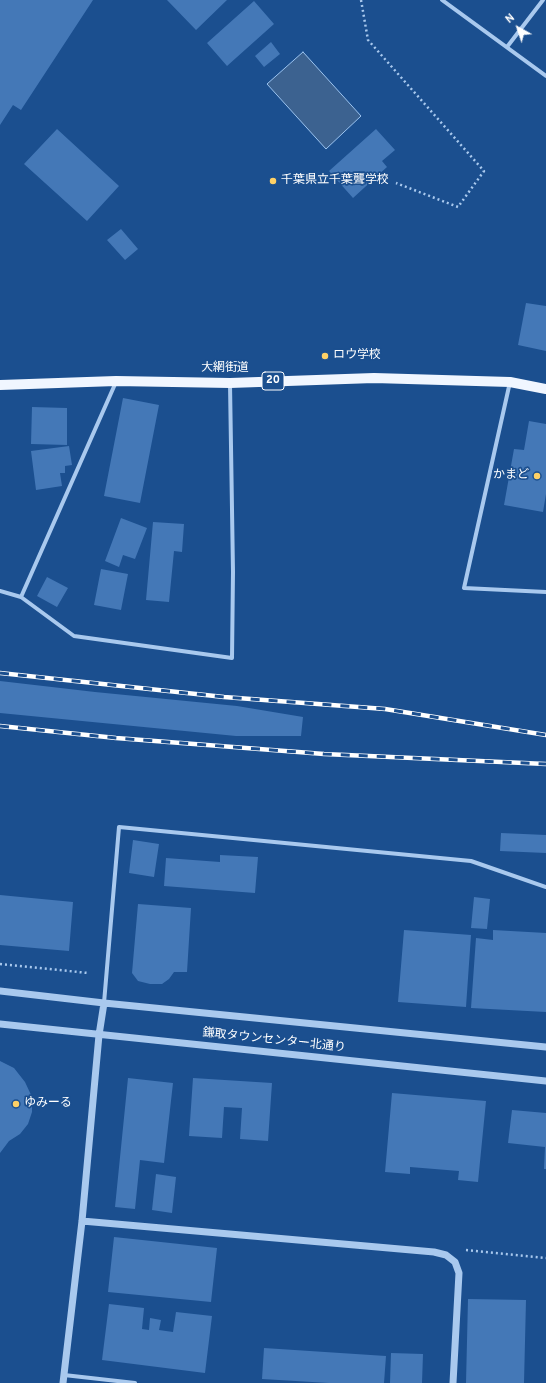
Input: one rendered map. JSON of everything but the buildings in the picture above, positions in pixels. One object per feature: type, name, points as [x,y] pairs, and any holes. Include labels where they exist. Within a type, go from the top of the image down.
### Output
[{"type":"main road","name":"大網街道","points":[[0,385],[116,381],[230,383],[374,378],[510,382],[546,389]]},
{"type":"street","points":[[442,0],[546,76]]},
{"type":"street","points":[[507,47],[543,0]]},
{"type":"street","points":[[22,597],[116,381]]},
{"type":"street","points":[[510,382],[464,588],[546,592]]},
{"type":"street","points":[[0,591],[22,597],[74,636],[232,658],[234,572],[230,383]]},
{"type":"street","points":[[135,1383],[63,1379],[82,1221],[120,827],[471,861],[546,887]]},
{"type":"street","name":"鎌取タウンセンター北通り","points":[[0,991],[104,1003],[546,1047]]},
{"type":"street","name":"鎌取タウンセンター北通り","points":[[0,1024],[546,1081]]},
{"type":"street","points":[[82,1221],[434,1252],[446,1255],[455,1262],[459,1273],[453,1383]]},
{"type":"path","points":[[361,0],[368,40],[484,171],[458,207],[396,183]]},
{"type":"path","points":[[0,964],[88,973]]},
{"type":"path","points":[[446,1255],[464,1250],[546,1258]]},
{"type":"water","points":[[303,52],[361,116],[326,149],[267,84]]},
{"type":"railway","points":[[0,673],[224,697],[385,709],[546,735]]},
{"type":"railway","points":[[0,726],[116,738],[324,754],[546,764]]},
{"type":"place","name":"千葉県立千葉聾学校","points":[[273,181]]},
{"type":"place","name":"ロウ学校","points":[[325,356]]},
{"type":"place","name":"かまど","points":[[537,476]]},
{"type":"place","name":"ゆみーる","points":[[16,1104]]}]
